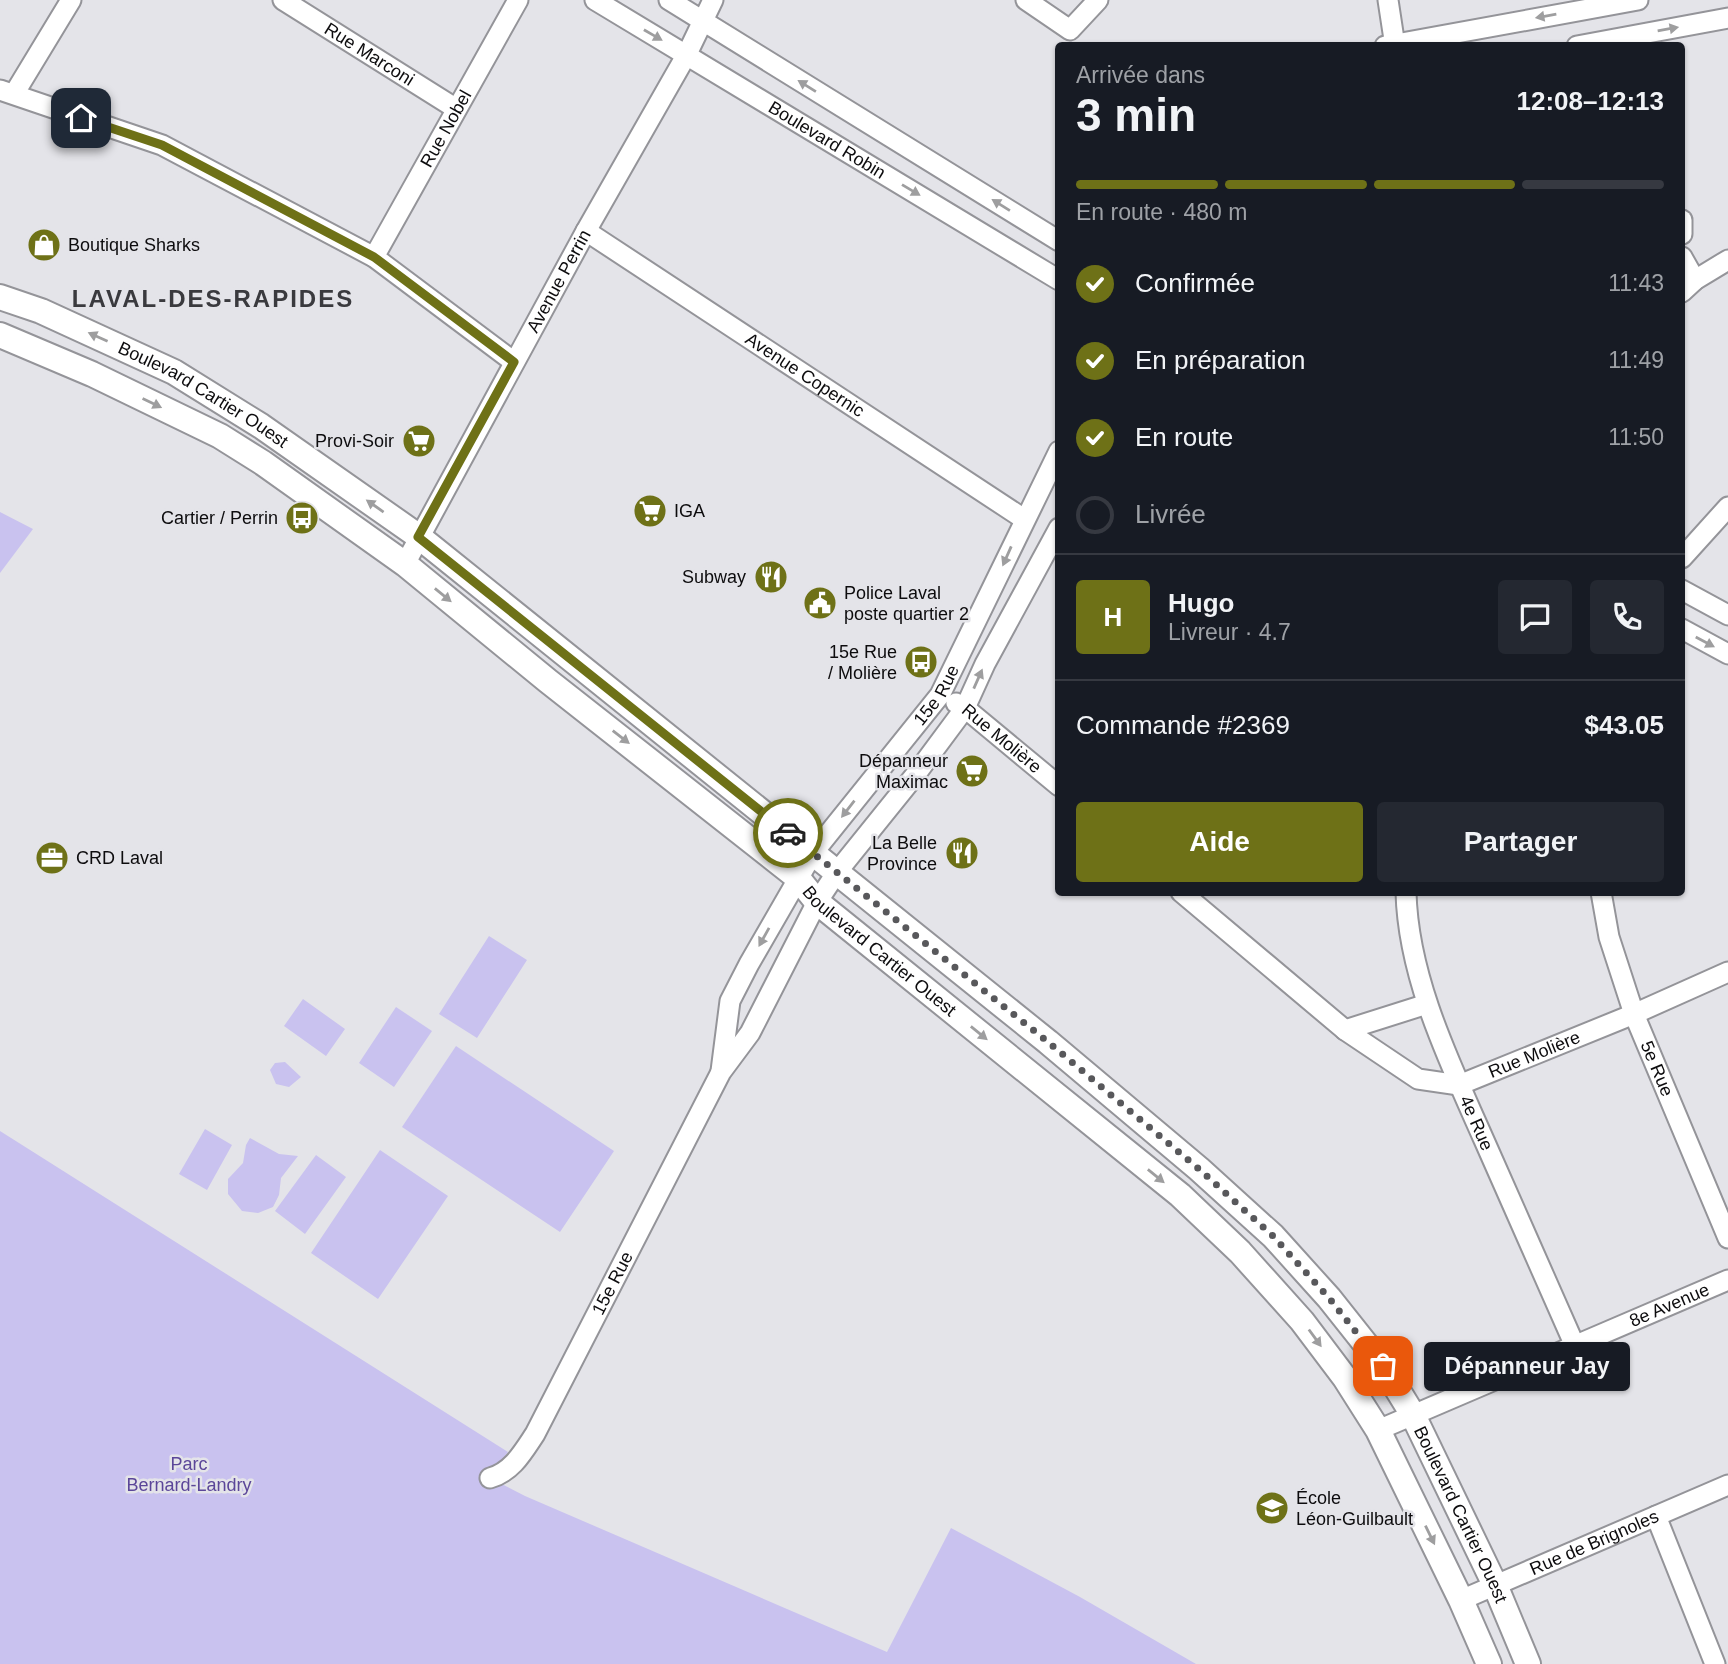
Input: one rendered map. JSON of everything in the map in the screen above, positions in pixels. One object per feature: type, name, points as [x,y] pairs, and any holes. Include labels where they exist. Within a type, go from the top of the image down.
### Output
[{"type":"street","points":[[71,0],[7,92],[162,145],[374,257],[514,362]]},
{"type":"street","name":"Rue Marconi","points":[[283,0],[455,108]]},
{"type":"street","name":"Rue Nobel","points":[[374,257],[455,108],[518,0]]},
{"type":"street","name":"Boulevard Robin","points":[[595,0],[1055,278]]},
{"type":"street","name":"Boulevard Robin","points":[[669,0],[1055,239]]},
{"type":"street","name":"Avenue Perrin","points":[[405,564],[586,231],[687,54],[713,0]]},
{"type":"street","points":[[1026,0],[1070,30],[1098,0]]},
{"type":"street","points":[[1388,0],[1391,42]]},
{"type":"street","points":[[1402,42],[1638,0]]},
{"type":"street","points":[[1599,42],[1728,18]]},
{"type":"street","name":"Avenue Copernic","points":[[586,231],[1024,519]]},
{"type":"street","points":[[1688,286],[1728,260]]},
{"type":"street","name":"Boulevard Cartier Ouest","points":[[0,297],[41,311],[174,372],[261,426],[418,537],[1132,1111],[1273,1236],[1329,1298],[1383,1366],[1413,1415],[1495,1585],[1528,1664]]},
{"type":"street","name":"Boulevard Cartier Ouest","points":[[0,335],[92,374],[219,436],[263,463],[405,564],[548,681],[797,877],[817,902],[1180,1195],[1240,1252],[1306,1325],[1345,1378],[1378,1430],[1461,1600],[1489,1664]]},
{"type":"street","name":"15e Rue","points":[[721,1072],[730,1001],[797,877],[813,853],[940,695],[1055,459]]},
{"type":"street","points":[[1685,555],[1728,507]]},
{"type":"street","name":"15e Rue","points":[[490,1478],[502,1475],[520,1457],[535,1434],[721,1072],[750,1032],[817,902],[837,872],[965,708],[985,664],[1055,534]]},
{"type":"street","points":[[1685,592],[1728,615]]},
{"type":"street","points":[[1685,631],[1728,654]]},
{"type":"street","name":"Rue Molière","points":[[940,695],[965,708],[1055,783]]},
{"type":"street","points":[[1186,896],[1345,1030],[1418,1079],[1460,1085]]},
{"type":"street","name":"4e Rue","points":[[1406,896],[1407,916],[1427,1004],[1575,1346]]},
{"type":"street","name":"5e Rue","points":[[1602,896],[1609,937],[1634,1014],[1728,1238]]},
{"type":"street","name":"Rue Molière","points":[[1460,1085],[1634,1014],[1728,972]]},
{"type":"street","points":[[1345,1030],[1427,1004]]},
{"type":"street","name":"8e Avenue","points":[[1378,1430],[1728,1280]]},
{"type":"street","name":"Rue de Brignoles","points":[[1461,1600],[1728,1485]]},
{"type":"street","points":[[1656,1516],[1715,1664]]},
{"type":"green space","points":[[0,512],[33,529],[0,573]]},
{"type":"green space","points":[[489,936],[527,960],[477,1038],[439,1014]]},
{"type":"green space","points":[[303,999],[345,1029],[326,1056],[284,1026]]},
{"type":"green space","points":[[396,1007],[432,1031],[394,1087],[359,1063]]},
{"type":"green space","points":[[456,1046],[614,1151],[560,1232],[402,1127]]},
{"type":"green space","points":[[285,1062],[301,1077],[289,1087],[276,1084],[270,1070],[275,1063]]},
{"type":"green space","points":[[205,1129],[232,1145],[207,1190],[179,1174]]},
{"type":"green space","name":"Parc Bernard-Landry","points":[[0,1131],[508,1452],[490,1478],[525,1496],[887,1652],[951,1528],[1080,1597],[1196,1664],[0,1664]]},
{"type":"green space","points":[[250,1138],[279,1154],[298,1156],[281,1178],[279,1195],[273,1207],[258,1213],[242,1211],[228,1194],[228,1179],[243,1163]]},
{"type":"green space","points":[[380,1150],[448,1196],[378,1299],[311,1253]]},
{"type":"green space","points":[[316,1155],[346,1177],[305,1234],[275,1211]]},
{"type":"way so far","points":[[788,833],[1048,1042],[1199,1169],[1273,1236],[1329,1298],[1383,1366]]},
{"type":"place","name":"Boutique Sharks","points":[[44,245]]},
{"type":"place","name":"Provi-Soir","points":[[419,441]]},
{"type":"place","name":"IGA","points":[[650,511]]},
{"type":"place","name":"Cartier / Perrin","points":[[302,518]]},
{"type":"place","name":"Subway","points":[[771,577]]},
{"type":"place","name":"Police Laval poste quartier 2","points":[[820,603]]},
{"type":"place","name":"15e Rue / Molière","points":[[921,662]]},
{"type":"place","name":"Dépanneur Maximac","points":[[972,771]]},
{"type":"place","name":"La Belle Province","points":[[962,853]]},
{"type":"place","name":"CRD Laval","points":[[52,858]]},
{"type":"place","name":"Dépanneur Jay","points":[[1383,1366]]},
{"type":"place","name":"École Léon-Guilbault","points":[[1272,1508]]},
{"type":"district","name":"LAVAL-DES-RAPIDES","points":[[213,298]]},
{"type":"route","points":[[81,118],[162,145],[374,257],[514,362],[418,537],[788,833]]}]
